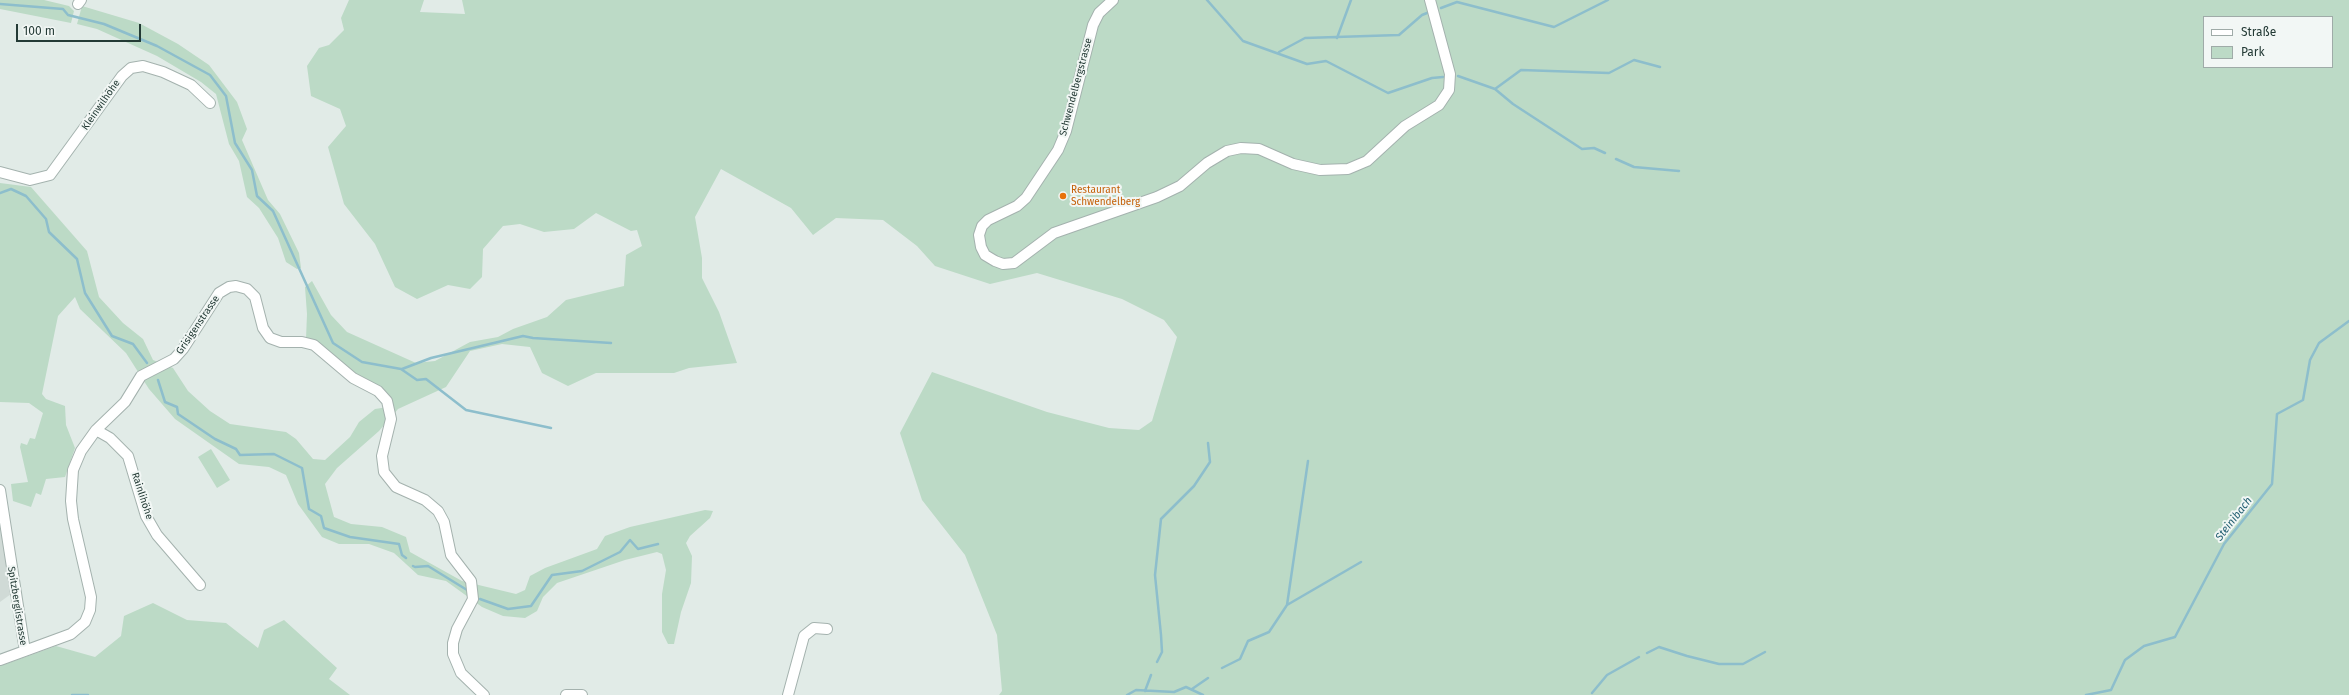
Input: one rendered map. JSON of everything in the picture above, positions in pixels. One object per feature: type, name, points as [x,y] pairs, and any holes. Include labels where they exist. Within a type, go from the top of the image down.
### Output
[{"type":"street","name":"Schwendelbergstrasse","points":[[1113,0],[1099,13],[1093,25],[1066,131],[1058,150],[1026,198],[1006,212],[988,220],[982,226],[979,236],[982,251],[995,262],[1008,264],[1020,260],[1054,233],[1157,197],[1180,186],[1207,163],[1227,151],[1241,148],[1259,150],[1293,164],[1320,170],[1334,171],[1360,165],[1374,156],[1405,126],[1439,105],[1449,90],[1450,74],[1430,0]]},
{"type":"street","name":"Kleinwilhöhe","points":[[0,172],[30,180],[50,175],[122,76],[131,68],[143,66],[163,72],[191,84],[210,103]]},
{"type":"street","name":"Grisigenstrasse","points":[[0,660],[71,634],[82,626],[88,616],[91,597],[72,519],[71,484],[73,470],[81,451],[96,430],[125,402],[141,376],[174,359],[183,349],[219,293],[232,286],[247,289],[257,301],[263,328],[270,338],[281,342],[302,342],[314,345],[353,378],[378,391],[387,401],[391,419],[382,456],[384,472],[396,487],[425,500],[438,510],[444,522],[449,551],[471,581],[472,599],[455,633],[453,654],[461,673],[484,695]]},
{"type":"street","name":"Rainlihöhe","points":[[96,430],[110,438],[128,456],[146,516],[157,535],[200,585]]},
{"type":"street","name":"Spitzberglistrasse","points":[[0,490],[25,651]]},
{"type":"street","points":[[788,695],[804,636],[814,628],[827,629]]},
{"type":"street","points":[[566,695],[582,695]]},
{"type":"shaded area","points":[[0,519],[11,594],[0,602]]},
{"type":"green space","points":[[0,0],[44,0],[69,6],[74,11],[71,23],[0,9]]},
{"type":"green space","points":[[349,0],[424,0],[420,12],[465,14],[462,0],[2349,0],[2349,695],[999,695],[1002,691],[997,635],[965,555],[922,500],[900,433],[932,372],[1047,412],[1109,428],[1139,430],[1152,421],[1177,337],[1164,320],[1122,299],[1037,273],[990,284],[935,266],[917,246],[883,220],[836,218],[813,235],[791,208],[721,169],[695,217],[702,258],[702,278],[719,312],[737,363],[689,368],[674,373],[596,373],[568,386],[542,373],[530,347],[502,344],[470,351],[446,387],[398,409],[394,414],[391,406],[306,339],[307,314],[305,287],[312,281],[331,315],[347,332],[416,363],[435,361],[470,342],[498,337],[513,329],[547,317],[566,300],[624,286],[626,255],[642,246],[637,230],[631,231],[596,213],[574,229],[544,232],[520,224],[503,226],[483,249],[482,277],[470,289],[448,285],[417,299],[395,287],[375,244],[344,204],[328,147],[346,126],[340,109],[311,96],[307,66],[319,48],[329,45],[344,30],[341,18]]},
{"type":"green space","points":[[82,6],[139,23],[178,44],[209,65],[237,102],[247,129],[242,140],[268,200],[280,214],[299,253],[301,268],[297,269],[286,262],[278,238],[259,208],[247,197],[239,161],[229,144],[216,94],[201,82],[157,56],[97,29],[77,24]]},
{"type":"green space","points":[[0,183],[31,187],[87,251],[99,297],[123,323],[143,339],[153,360],[173,368],[188,391],[210,411],[230,424],[286,432],[296,439],[313,459],[325,460],[350,437],[359,422],[375,409],[388,407],[389,419],[379,431],[337,468],[325,484],[334,517],[351,524],[382,527],[406,537],[410,552],[462,581],[516,594],[525,590],[530,576],[545,568],[597,549],[605,536],[630,527],[705,510],[713,511],[710,518],[690,536],[686,543],[692,556],[691,583],[681,612],[674,644],[668,644],[662,632],[662,594],[666,570],[662,554],[657,552],[625,560],[557,583],[543,597],[537,611],[525,618],[503,616],[482,607],[446,581],[418,575],[394,553],[369,544],[339,544],[322,537],[298,504],[286,475],[269,467],[239,464],[175,419],[149,389],[126,353],[80,309],[75,297],[58,316],[42,394],[46,399],[65,406],[66,425],[75,448],[65,477],[46,479],[41,495],[36,493],[31,507],[13,501],[11,484],[28,482],[20,447],[21,443],[27,445],[30,438],[35,439],[43,413],[29,403],[0,402]]},
{"type":"green space","points":[[211,449],[230,480],[217,488],[198,457]]},
{"type":"green space","points":[[153,603],[187,620],[226,623],[258,648],[264,630],[284,620],[337,668],[329,679],[350,695],[0,695],[0,666],[56,646],[95,657],[121,636],[124,616]]},
{"type":"waterway","points":[[1207,0],[1243,41],[1307,64],[1326,61],[1388,93],[1432,78],[1443,77]]},
{"type":"waterway","points":[[1337,38],[1351,0]]},
{"type":"waterway","points":[[1441,8],[1457,2],[1554,27],[1608,0]]},
{"type":"waterway","points":[[0,4],[63,9],[68,15],[104,24],[157,46],[210,75],[226,96],[235,143],[252,170],[257,196],[273,211],[333,343],[362,362],[401,369],[417,380],[426,379],[466,410],[551,428]]},
{"type":"waterway","points":[[1279,52],[1305,38],[1399,35],[1422,15],[1427,13]]},
{"type":"waterway","points":[[1495,89],[1521,70],[1609,73],[1634,60],[1660,67]]},
{"type":"waterway","points":[[1458,76],[1495,89],[1513,104],[1582,149],[1594,148],[1605,153]]},
{"type":"waterway","points":[[1616,159],[1634,167],[1679,171]]},
{"type":"waterway","points":[[0,193],[11,189],[26,196],[46,219],[49,232],[77,259],[85,293],[112,336],[133,344],[147,363]]},
{"type":"waterway","name":"Steinibach","points":[[2086,695],[2111,690],[2125,660],[2144,646],[2175,637],[2224,544],[2272,484],[2277,414],[2303,400],[2310,360],[2319,343],[2349,321]]},
{"type":"waterway","points":[[402,369],[431,358],[523,336],[533,338],[611,343]]},
{"type":"waterway","points":[[158,380],[165,402],[177,407],[178,414],[215,439],[236,449],[240,455],[274,454],[302,468],[309,509],[321,516],[324,528],[350,537],[399,544],[402,555],[406,558]]},
{"type":"waterway","points":[[1157,662],[1162,652],[1155,575],[1161,519],[1194,486],[1210,462],[1208,443]]},
{"type":"waterway","points":[[1287,605],[1308,461]]},
{"type":"waterway","points":[[480,599],[508,609],[531,606],[552,575],[582,571],[620,552],[630,540],[638,549],[658,544]]},
{"type":"waterway","points":[[1222,668],[1240,659],[1248,641],[1269,632],[1287,605],[1361,562]]},
{"type":"waterway","points":[[413,566],[428,566],[467,590]]},
{"type":"waterway","points":[[1647,653],[1659,647],[1719,664],[1743,664],[1765,652]]},
{"type":"waterway","points":[[1592,693],[1607,675],[1639,657]]},
{"type":"waterway","points":[[1145,691],[1151,675]]},
{"type":"waterway","points":[[1192,689],[1208,678]]},
{"type":"waterway","name":"Steinibach","points":[[1127,695],[1136,690],[1174,692],[1186,687],[1203,695]]},
{"type":"waterway","name":"Steinibach","points":[[72,695],[88,695]]},
{"type":"place","name":"Restaurant Schwendelberg","points":[[1063,196]]}]
